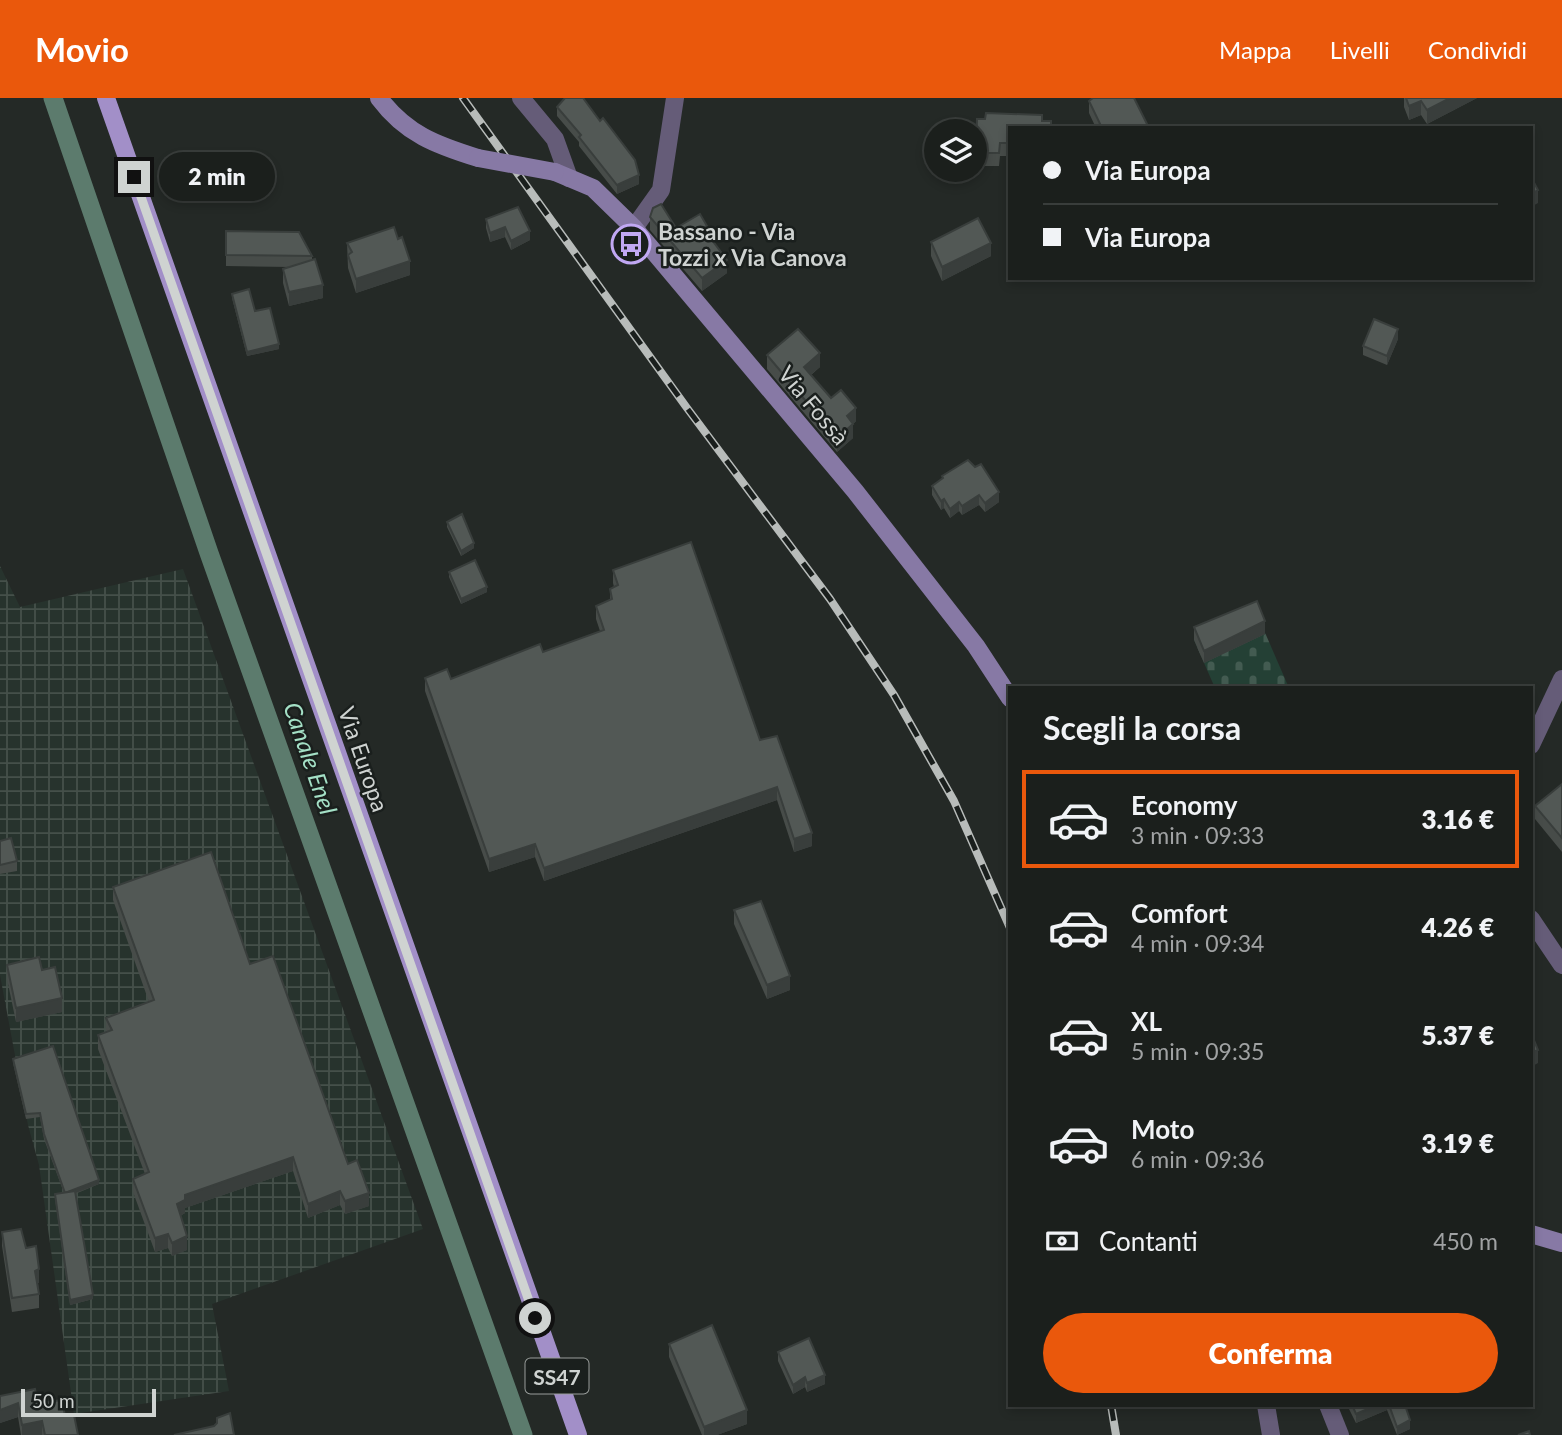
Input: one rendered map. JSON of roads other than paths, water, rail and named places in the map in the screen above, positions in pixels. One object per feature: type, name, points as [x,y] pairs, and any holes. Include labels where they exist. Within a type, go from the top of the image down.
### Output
[{"type":"main road","name":"Via Europa","points":[[106,98],[578,1435]]},
{"type":"main road","name":"Via Fossà","points":[[379,98],[392,116],[415,133],[442,147],[478,158],[562,175],[593,188],[634,228],[855,491],[976,646],[1008,695]]},
{"type":"main road","points":[[1533,1235],[1562,1242]]},
{"type":"street","points":[[522,98],[555,139],[562,175]]},
{"type":"street","points":[[634,228],[661,190],[675,98]]},
{"type":"street","points":[[1533,741],[1562,678]]},
{"type":"street","points":[[1533,922],[1562,965]]},
{"type":"street","points":[[1266,1407],[1271,1435]]},
{"type":"street","points":[[1328,1407],[1340,1435]]},
{"type":"waterway","name":"Canale Enel","points":[[53,98],[209,553],[523,1435]]},
{"type":"railway","points":[[463,98],[687,408],[830,599],[894,695],[954,801],[1008,923]]},
{"type":"railway","points":[[1111,1407],[1116,1435]]},
{"type":"place","name":"Bassano - Via Tozzi x Via Canova","points":[[631,244]]}]
